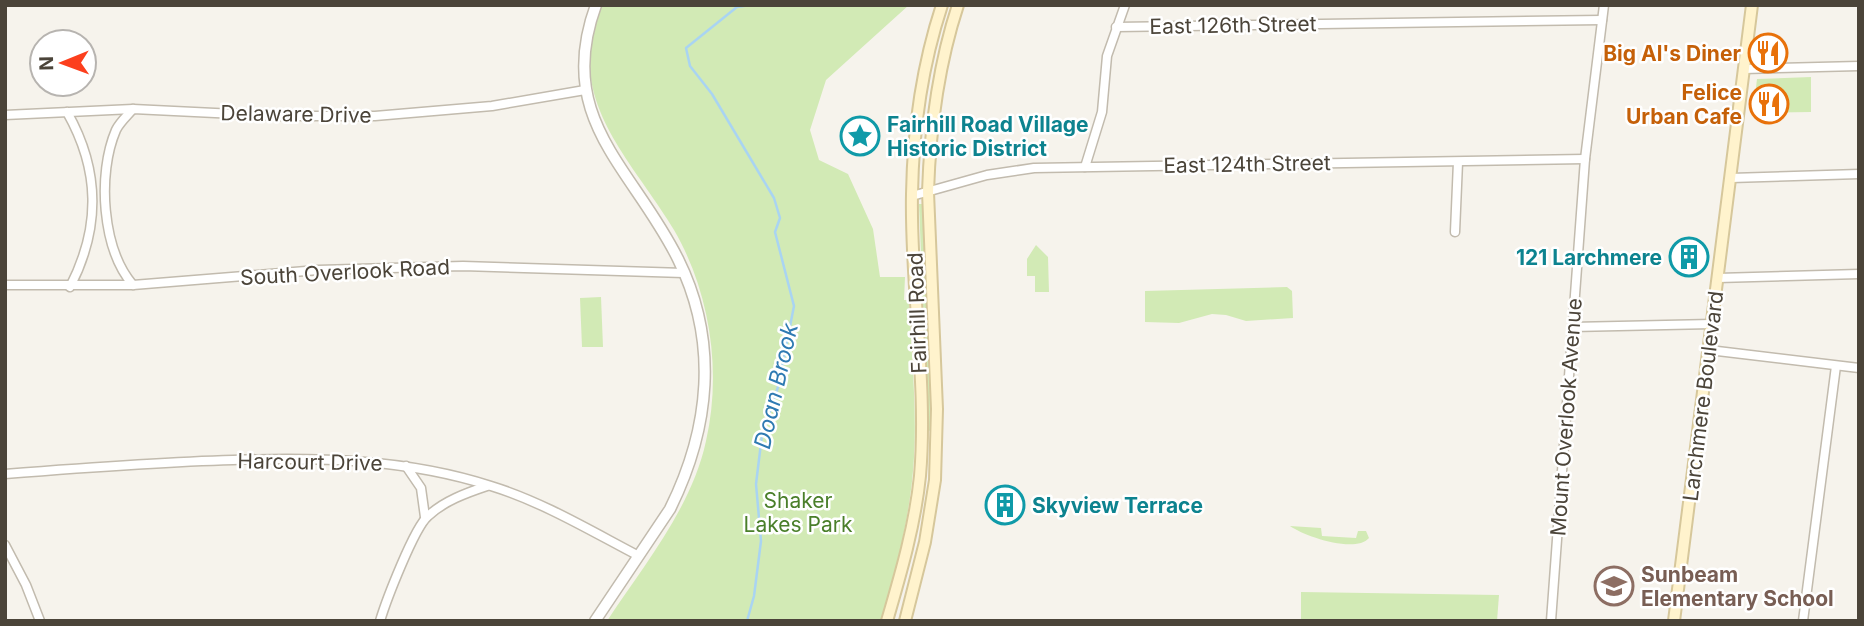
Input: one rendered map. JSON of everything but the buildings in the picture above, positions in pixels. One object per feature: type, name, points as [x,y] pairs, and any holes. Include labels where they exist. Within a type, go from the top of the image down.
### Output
[{"type":"main road","name":"Fairhill Road","points":[[887,621],[915,517],[921,438],[912,195],[922,85],[942,5]]},
{"type":"main road","name":"Fairhill Road","points":[[905,621],[936,480],[937,438],[928,192],[937,86],[958,5]]},
{"type":"main road","name":"Larchmere Boulevard","points":[[1675,621],[1752,5]]},
{"type":"main road","points":[[922,85],[937,86]]},
{"type":"main road","points":[[921,438],[937,438]]},
{"type":"main road","points":[[905,559],[920,562]]},
{"type":"main road","points":[[895,592],[912,596]]},
{"type":"street","points":[[595,621],[670,509],[684,481],[696,446],[705,382],[703,342],[695,302],[684,273],[661,228],[607,147],[591,114],[585,90],[585,43],[596,5]]},
{"type":"street","points":[[1085,167],[1102,112],[1104,69],[1125,5]]},
{"type":"street","name":"Mount Overlook Avenue","points":[[1550,621],[1585,159],[1604,5]]},
{"type":"street","name":"East 126th Street","points":[[1116,27],[1602,20]]},
{"type":"street","points":[[1744,69],[1859,66]]},
{"type":"street","name":"Delaware Drive","points":[[5,115],[133,109],[302,116],[375,116],[492,106],[585,90]]},
{"type":"street","points":[[133,109],[121,123],[113,142],[106,178],[105,208],[119,264],[133,285]]},
{"type":"street","points":[[67,112],[83,142],[93,198],[88,244],[70,287]]},
{"type":"street","name":"East 124th Street","points":[[912,195],[1003,171],[1085,167],[1585,159]]},
{"type":"street","points":[[1455,232],[1458,162]]},
{"type":"street","points":[[1731,178],[1859,174]]},
{"type":"street","name":"South Overlook Road","points":[[5,285],[133,285],[318,270],[463,266],[684,273]]},
{"type":"street","points":[[1718,278],[1859,274]]},
{"type":"street","points":[[1572,327],[1712,324]]},
{"type":"street","points":[[1709,350],[1859,368]]},
{"type":"street","points":[[1803,621],[1836,366]]},
{"type":"street","name":"Harcourt Drive","points":[[5,474],[157,462],[302,458],[405,466],[488,485],[521,496],[639,556]]},
{"type":"street","points":[[405,466],[421,488],[425,517]]},
{"type":"street","points":[[380,621],[402,563],[425,517],[454,499],[488,485]]},
{"type":"street","points":[[5,545],[26,585],[40,621]]},
{"type":"green space","name":"Shaker Lakes Park","points":[[602,5],[909,5],[826,80],[810,130],[819,160],[848,174],[873,229],[880,277],[905,277],[904,300],[909,300],[915,418],[914,457],[902,540],[881,621],[607,621],[665,535],[690,489],[706,441],[713,387],[710,332],[696,279],[686,254],[674,230],[606,125],[595,98],[590,69],[592,38]]},
{"type":"green space","points":[[1811,77],[1811,112],[1753,113],[1757,79]]},
{"type":"green space","points":[[919,204],[923,204],[933,430],[928,431]]},
{"type":"green space","points":[[1036,245],[1048,257],[1049,292],[1035,292],[1035,276],[1027,276],[1027,259]]},
{"type":"green space","points":[[1287,287],[1292,291],[1293,318],[1246,321],[1212,314],[1179,323],[1145,322],[1145,291]]},
{"type":"green space","points":[[601,297],[603,347],[582,347],[580,298]]},
{"type":"green space","points":[[1290,526],[1321,528],[1322,536],[1356,538],[1358,531],[1366,531],[1369,538],[1353,544],[1342,544],[1317,538]]},
{"type":"green space","points":[[1301,592],[1499,595],[1497,621],[1301,621]]},
{"type":"waterway","name":"Doan Brook","points":[[747,621],[754,596],[761,541],[756,484],[762,435],[778,387],[794,306],[775,232],[780,218],[774,198],[712,94],[690,66],[686,48],[737,7],[750,5]]},
{"type":"place","name":"Big Al's Diner","points":[[1768,53]]},
{"type":"place","name":"Felice Urban Cafe","points":[[1769,104]]},
{"type":"place","name":"Fairhill Road Village Historic District","points":[[860,136]]},
{"type":"place","name":"121 Larchmere","points":[[1689,257]]},
{"type":"place","name":"Skyview Terrace","points":[[1005,505]]},
{"type":"place","name":"Sunbeam Elementary School","points":[[1614,586]]}]
